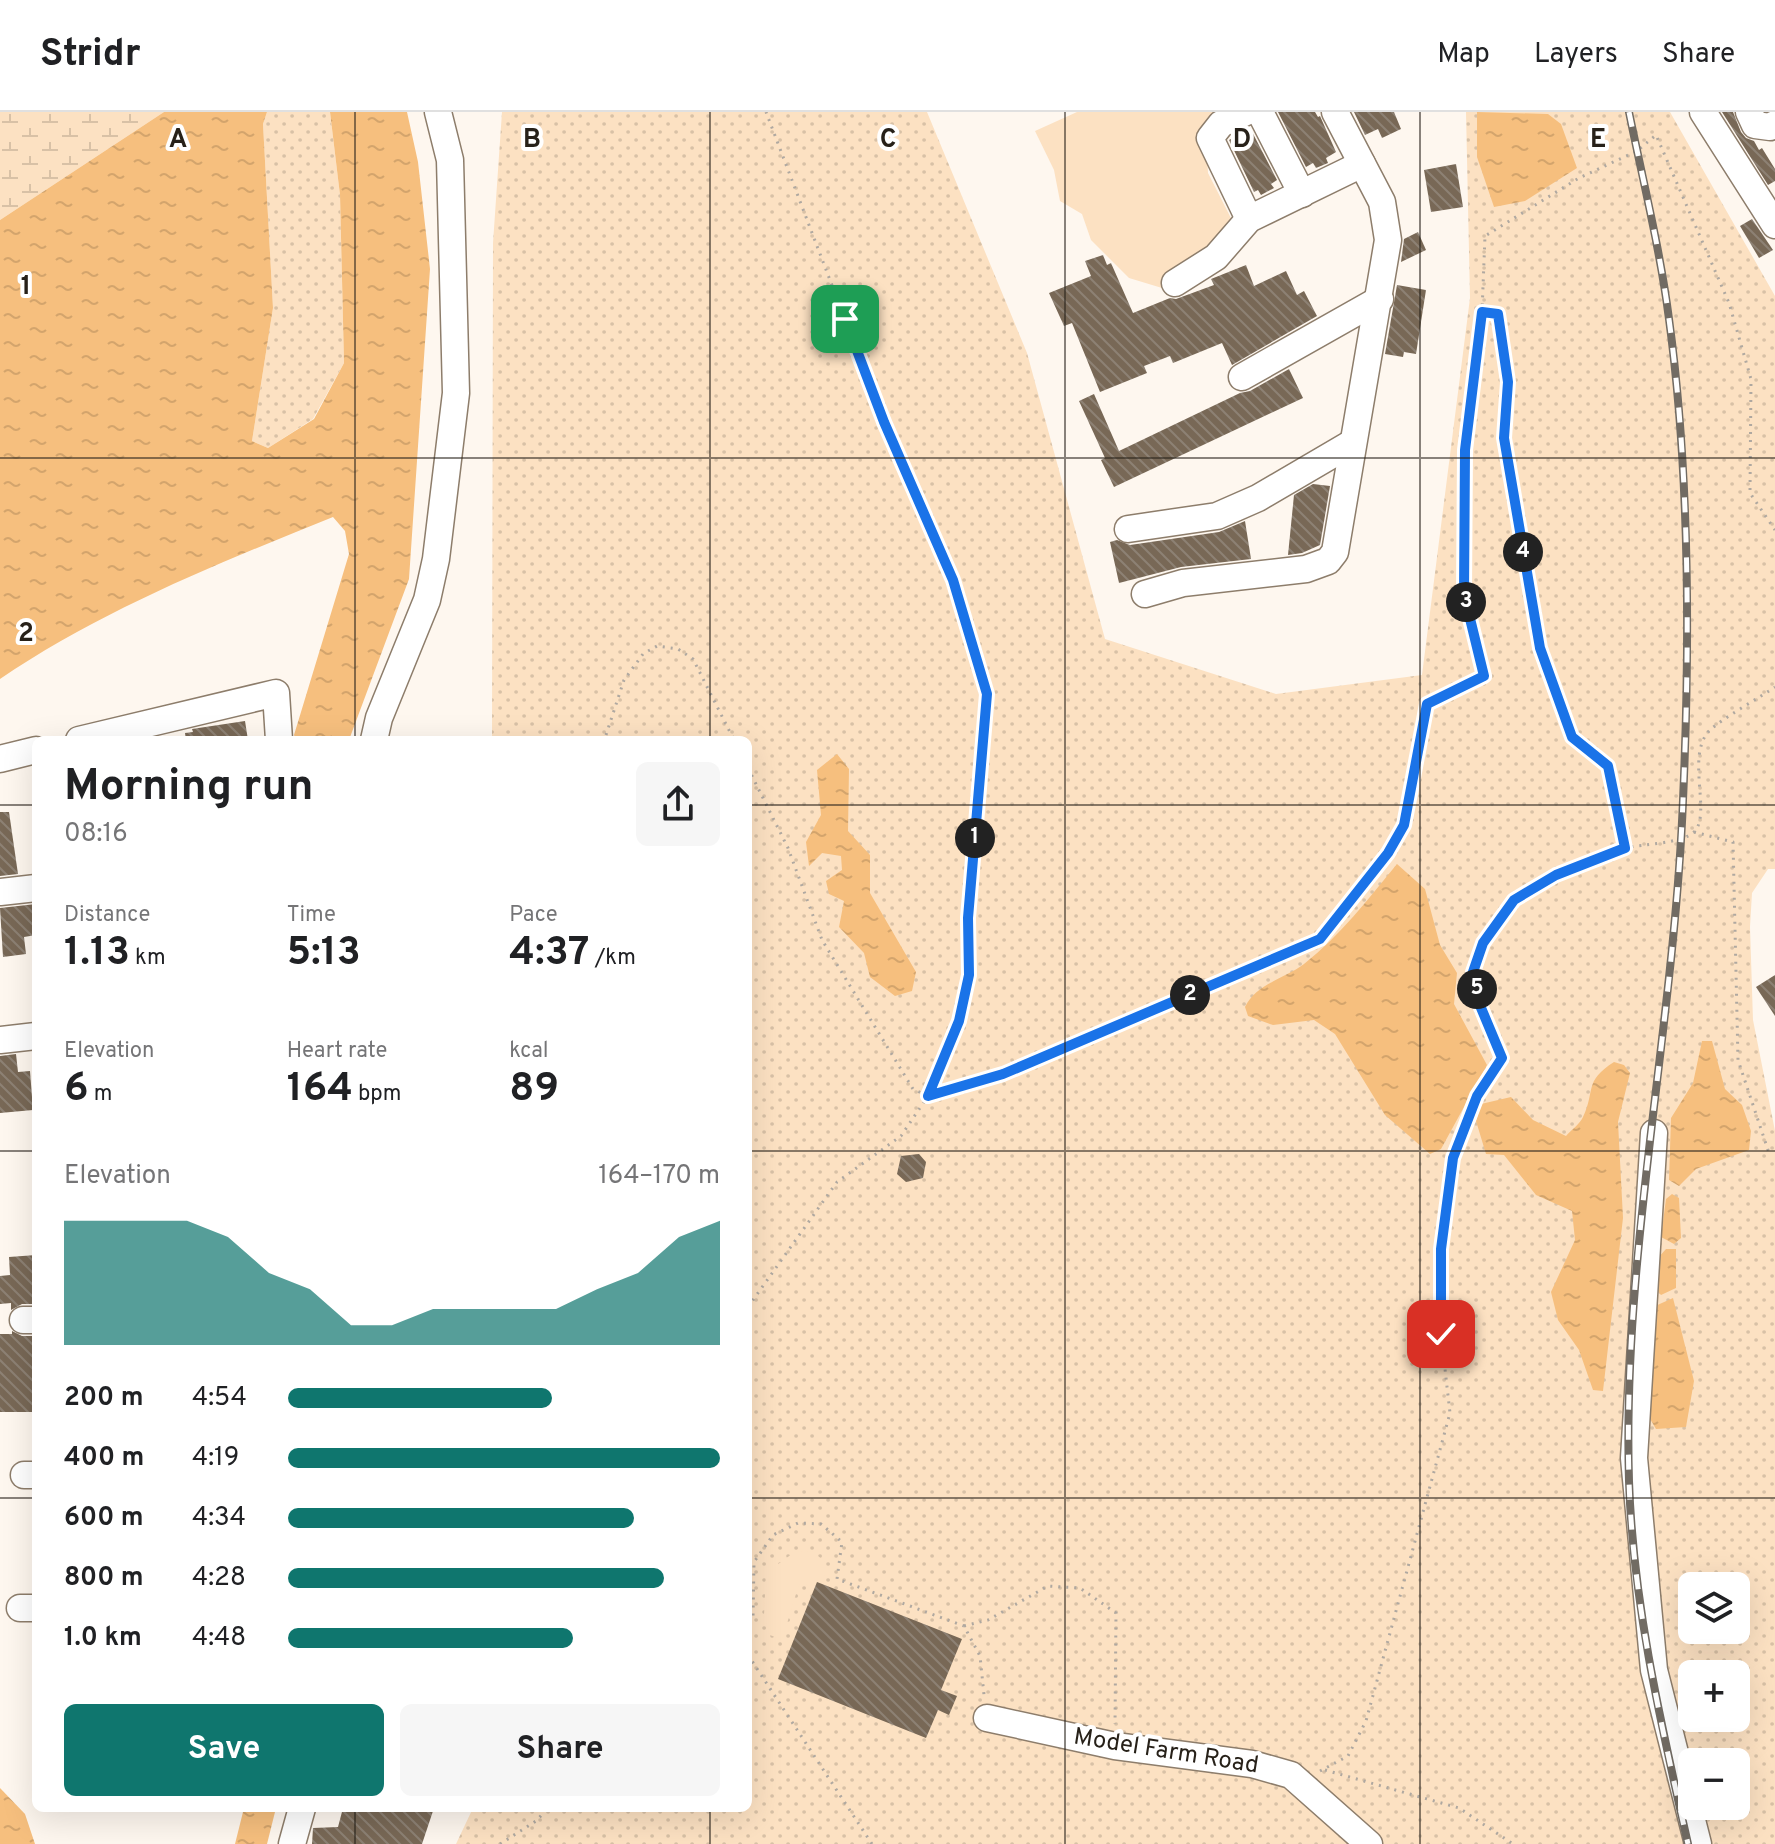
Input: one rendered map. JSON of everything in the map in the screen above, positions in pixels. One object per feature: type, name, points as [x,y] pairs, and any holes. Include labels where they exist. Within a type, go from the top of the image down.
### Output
[{"type":"street","points":[[375,736],[379,718],[427,600],[456,393],[450,160],[438,112]]},
{"type":"street","points":[[1246,112],[1221,124],[1210,138],[1249,219]]},
{"type":"street","points":[[1260,112],[1302,194]]},
{"type":"street","points":[[1145,594],[1183,583],[1306,569],[1328,561],[1335,552],[1388,240],[1382,202],[1335,112]]},
{"type":"street","points":[[1703,112],[1775,225]]},
{"type":"street","points":[[1749,112],[1755,125],[1770,127],[1775,124]]},
{"type":"street","points":[[1175,283],[1216,257],[1249,219],[1362,164]]},
{"type":"street","points":[[1242,377],[1380,299]]},
{"type":"street","points":[[1128,529],[1217,516],[1258,498],[1352,443]]},
{"type":"street","points":[[96,736],[276,693],[279,736]]},
{"type":"street","points":[[0,759],[32,751]]},
{"type":"street","points":[[0,892],[32,888]]},
{"type":"street","points":[[0,1040],[32,1036]]},
{"type":"street","points":[[1654,1133],[1634,1458],[1654,1670],[1698,1844]]},
{"type":"street","name":"Model Farm Road","points":[[987,1718],[1115,1746],[1252,1764],[1291,1775],[1369,1844]]},
{"type":"street","points":[[292,1844],[301,1812]]},
{"type":"path","points":[[752,1301],[837,1182],[901,1136],[928,1096],[959,1021],[969,975],[968,918],[987,694],[953,580],[884,422],[766,112]]},
{"type":"path","points":[[752,776],[788,848],[822,940],[913,1089],[928,1096],[1003,1074],[1320,939],[1388,853],[1404,825],[1427,704],[1484,676],[1464,594],[1465,450],[1482,312],[1485,236],[1579,178],[1637,151],[1656,135],[1729,303],[1751,379],[1750,493],[1775,530]]},
{"type":"path","points":[[1482,312],[1498,314],[1508,382],[1504,438],[1540,648],[1572,737],[1608,766],[1625,848]]},
{"type":"path","points":[[606,735],[624,680],[643,654],[657,646],[678,649],[693,659],[732,736]]},
{"type":"path","points":[[1291,1775],[1324,1770],[1348,1756],[1366,1721],[1450,1413],[1441,1334],[1441,1249],[1453,1158],[1477,1096],[1502,1058],[1479,1003],[1473,972],[1483,943],[1514,900],[1556,875],[1625,848],[1681,838],[1694,832],[1699,822],[1699,757],[1708,732],[1775,687]]},
{"type":"path","points":[[1694,832],[1733,842],[1738,1060],[1769,1153]]},
{"type":"path","points":[[752,1618],[754,1562],[773,1535],[798,1523],[821,1524],[842,1542],[837,1579],[964,1626],[988,1620],[1048,1586],[1080,1588],[1116,1613],[1115,1746]]},
{"type":"path","points":[[964,1626],[980,1656],[987,1718]]},
{"type":"path","points":[[752,1661],[872,1844]]},
{"type":"path","points":[[1324,1770],[1459,1808],[1513,1844]]},
{"type":"path","points":[[500,1844],[536,1821],[544,1812]]},
{"type":"green space","points":[[0,112],[164,112],[0,220]]},
{"type":"green space","points":[[267,112],[330,112],[340,195],[344,363],[313,419],[268,448],[252,441],[273,308],[263,124]]},
{"type":"green space","points":[[502,112],[927,112],[1027,353],[1105,639],[1276,694],[1422,675],[1470,298],[1466,112],[1670,112],[1775,296],[1775,869],[1768,869],[1752,893],[1750,927],[1753,1020],[1775,1131],[1775,1844],[456,1844],[471,1812],[752,1812],[752,736],[492,736],[493,243]]},
{"type":"green space","points":[[1077,112],[1223,112],[1206,139],[1208,173],[1236,228],[1209,260],[1162,288],[1129,278],[1091,240],[1082,214],[1060,201],[1054,170],[1035,131]]},
{"type":"green space","points":[[796,1551],[813,1552],[824,1561],[825,1576],[815,1586],[799,1584],[782,1640],[770,1635],[764,1615],[766,1573]]},
{"type":"water","points":[[164,112],[267,112],[263,124],[273,308],[252,441],[268,448],[314,419],[344,363],[340,195],[330,112],[407,112],[418,162],[430,269],[409,579],[350,736],[294,735],[349,554],[345,531],[333,517],[162,589],[79,631],[0,679],[0,220]]},
{"type":"water","points":[[1477,112],[1548,114],[1561,124],[1577,168],[1525,201],[1494,207],[1477,157]]},
{"type":"water","points":[[837,754],[849,769],[848,831],[870,855],[870,893],[916,972],[912,991],[895,996],[870,977],[864,953],[839,927],[844,901],[829,894],[826,881],[842,870],[841,856],[822,853],[809,866],[806,842],[821,815],[817,770]]},
{"type":"water","points":[[1397,864],[1425,889],[1440,945],[1457,973],[1454,1004],[1487,1065],[1441,1149],[1430,1154],[1385,1115],[1335,1034],[1314,1020],[1273,1025],[1248,1016],[1245,1007],[1256,993],[1304,964],[1330,941]]},
{"type":"water","points":[[1702,1041],[1712,1041],[1725,1089],[1742,1105],[1751,1131],[1749,1150],[1696,1169],[1679,1186],[1669,1180],[1671,1118],[1693,1083]]},
{"type":"water","points":[[1614,1062],[1624,1065],[1630,1073],[1618,1122],[1623,1218],[1603,1391],[1593,1390],[1579,1350],[1558,1320],[1551,1292],[1575,1240],[1572,1211],[1536,1195],[1504,1155],[1486,1154],[1476,1121],[1481,1104],[1511,1097],[1533,1120],[1566,1136],[1583,1117],[1594,1081]]},
{"type":"water","points":[[1672,1194],[1679,1198],[1681,1238],[1674,1244],[1661,1237],[1666,1199]]},
{"type":"water","points":[[1666,1249],[1676,1249],[1676,1288],[1661,1295],[1651,1284],[1658,1258]]},
{"type":"water","points":[[1673,1298],[1694,1381],[1686,1427],[1656,1429],[1649,1417],[1653,1307]]},
{"type":"water","points":[[0,1788],[25,1814],[35,1844],[0,1844]]},
{"type":"water","points":[[243,1812],[275,1812],[267,1844],[235,1844]]},
{"type":"building","points":[[1278,112],[1315,112],[1320,116],[1336,152],[1326,158],[1328,163],[1316,168],[1313,163],[1306,167]]},
{"type":"building","points":[[1354,112],[1394,112],[1401,129],[1382,138],[1378,129],[1365,135]]},
{"type":"building","points":[[1722,112],[1733,112],[1741,132],[1754,141],[1759,150],[1762,148],[1775,169],[1775,181],[1768,185]]},
{"type":"building","points":[[1250,128],[1277,180],[1271,184],[1274,188],[1261,195],[1258,190],[1254,192],[1229,140]]},
{"type":"building","points":[[1456,164],[1463,207],[1431,212],[1424,170]]},
{"type":"building","points":[[1752,219],[1773,250],[1759,258],[1740,226]]},
{"type":"building","points":[[1418,232],[1426,250],[1401,262],[1404,239]]},
{"type":"building","points":[[1103,255],[1107,265],[1111,263],[1133,313],[1214,285],[1211,279],[1246,265],[1254,286],[1286,271],[1297,295],[1304,291],[1317,316],[1232,365],[1222,343],[1173,363],[1170,356],[1144,366],[1147,373],[1100,392],[1072,323],[1064,326],[1049,293],[1091,276],[1085,261]]},
{"type":"building","points":[[1397,285],[1426,290],[1416,354],[1404,352],[1403,357],[1385,354]]},
{"type":"building","points":[[1289,369],[1303,398],[1114,487],[1101,460],[1105,458],[1079,401],[1094,394],[1119,451],[1250,391]]},
{"type":"building","points":[[1313,484],[1330,486],[1320,545],[1288,555],[1294,495]]},
{"type":"building","points":[[1245,521],[1251,559],[1181,567],[1119,583],[1110,542],[1117,540],[1130,545],[1219,532]]},
{"type":"building","points":[[245,721],[247,736],[185,736],[185,733],[193,732],[192,729]]},
{"type":"building","points":[[0,812],[9,812],[18,874],[0,876]]},
{"type":"building","points":[[32,904],[32,936],[24,937],[26,954],[3,957],[0,908]]},
{"type":"building","points":[[1775,975],[1775,1016],[1756,987]]},
{"type":"building","points":[[16,1054],[18,1072],[30,1071],[32,1110],[0,1113],[0,1056]]},
{"type":"building","points":[[919,1154],[926,1162],[923,1178],[906,1182],[897,1174],[901,1156]]},
{"type":"building","points":[[32,1255],[32,1304],[22,1304],[11,1310],[11,1303],[0,1304],[0,1276],[10,1275],[9,1257]]},
{"type":"building","points":[[12,1331],[22,1336],[32,1336],[32,1412],[0,1412],[0,1334],[12,1334]]},
{"type":"building","points":[[817,1582],[962,1639],[941,1690],[957,1696],[949,1715],[938,1710],[926,1738],[778,1679]]},
{"type":"building","points":[[342,1812],[433,1812],[422,1844],[312,1844],[313,1828],[338,1827]]},
{"type":"railway","points":[[1629,112],[1661,267],[1676,378],[1685,498],[1687,620],[1678,885],[1633,1310],[1629,1481],[1642,1618],[1688,1844]]},
{"type":"route","points":[[845,319],[884,422],[953,580],[987,694],[968,918],[969,975],[959,1021],[928,1096],[1003,1074],[1320,939],[1388,853],[1404,825],[1427,704],[1484,676],[1464,594],[1465,450],[1482,312],[1498,314],[1508,382],[1504,438],[1540,648],[1572,737],[1608,766],[1625,848],[1556,875],[1514,900],[1483,943],[1473,972],[1479,1003],[1502,1058],[1477,1096],[1453,1158],[1441,1249],[1441,1334]]}]
